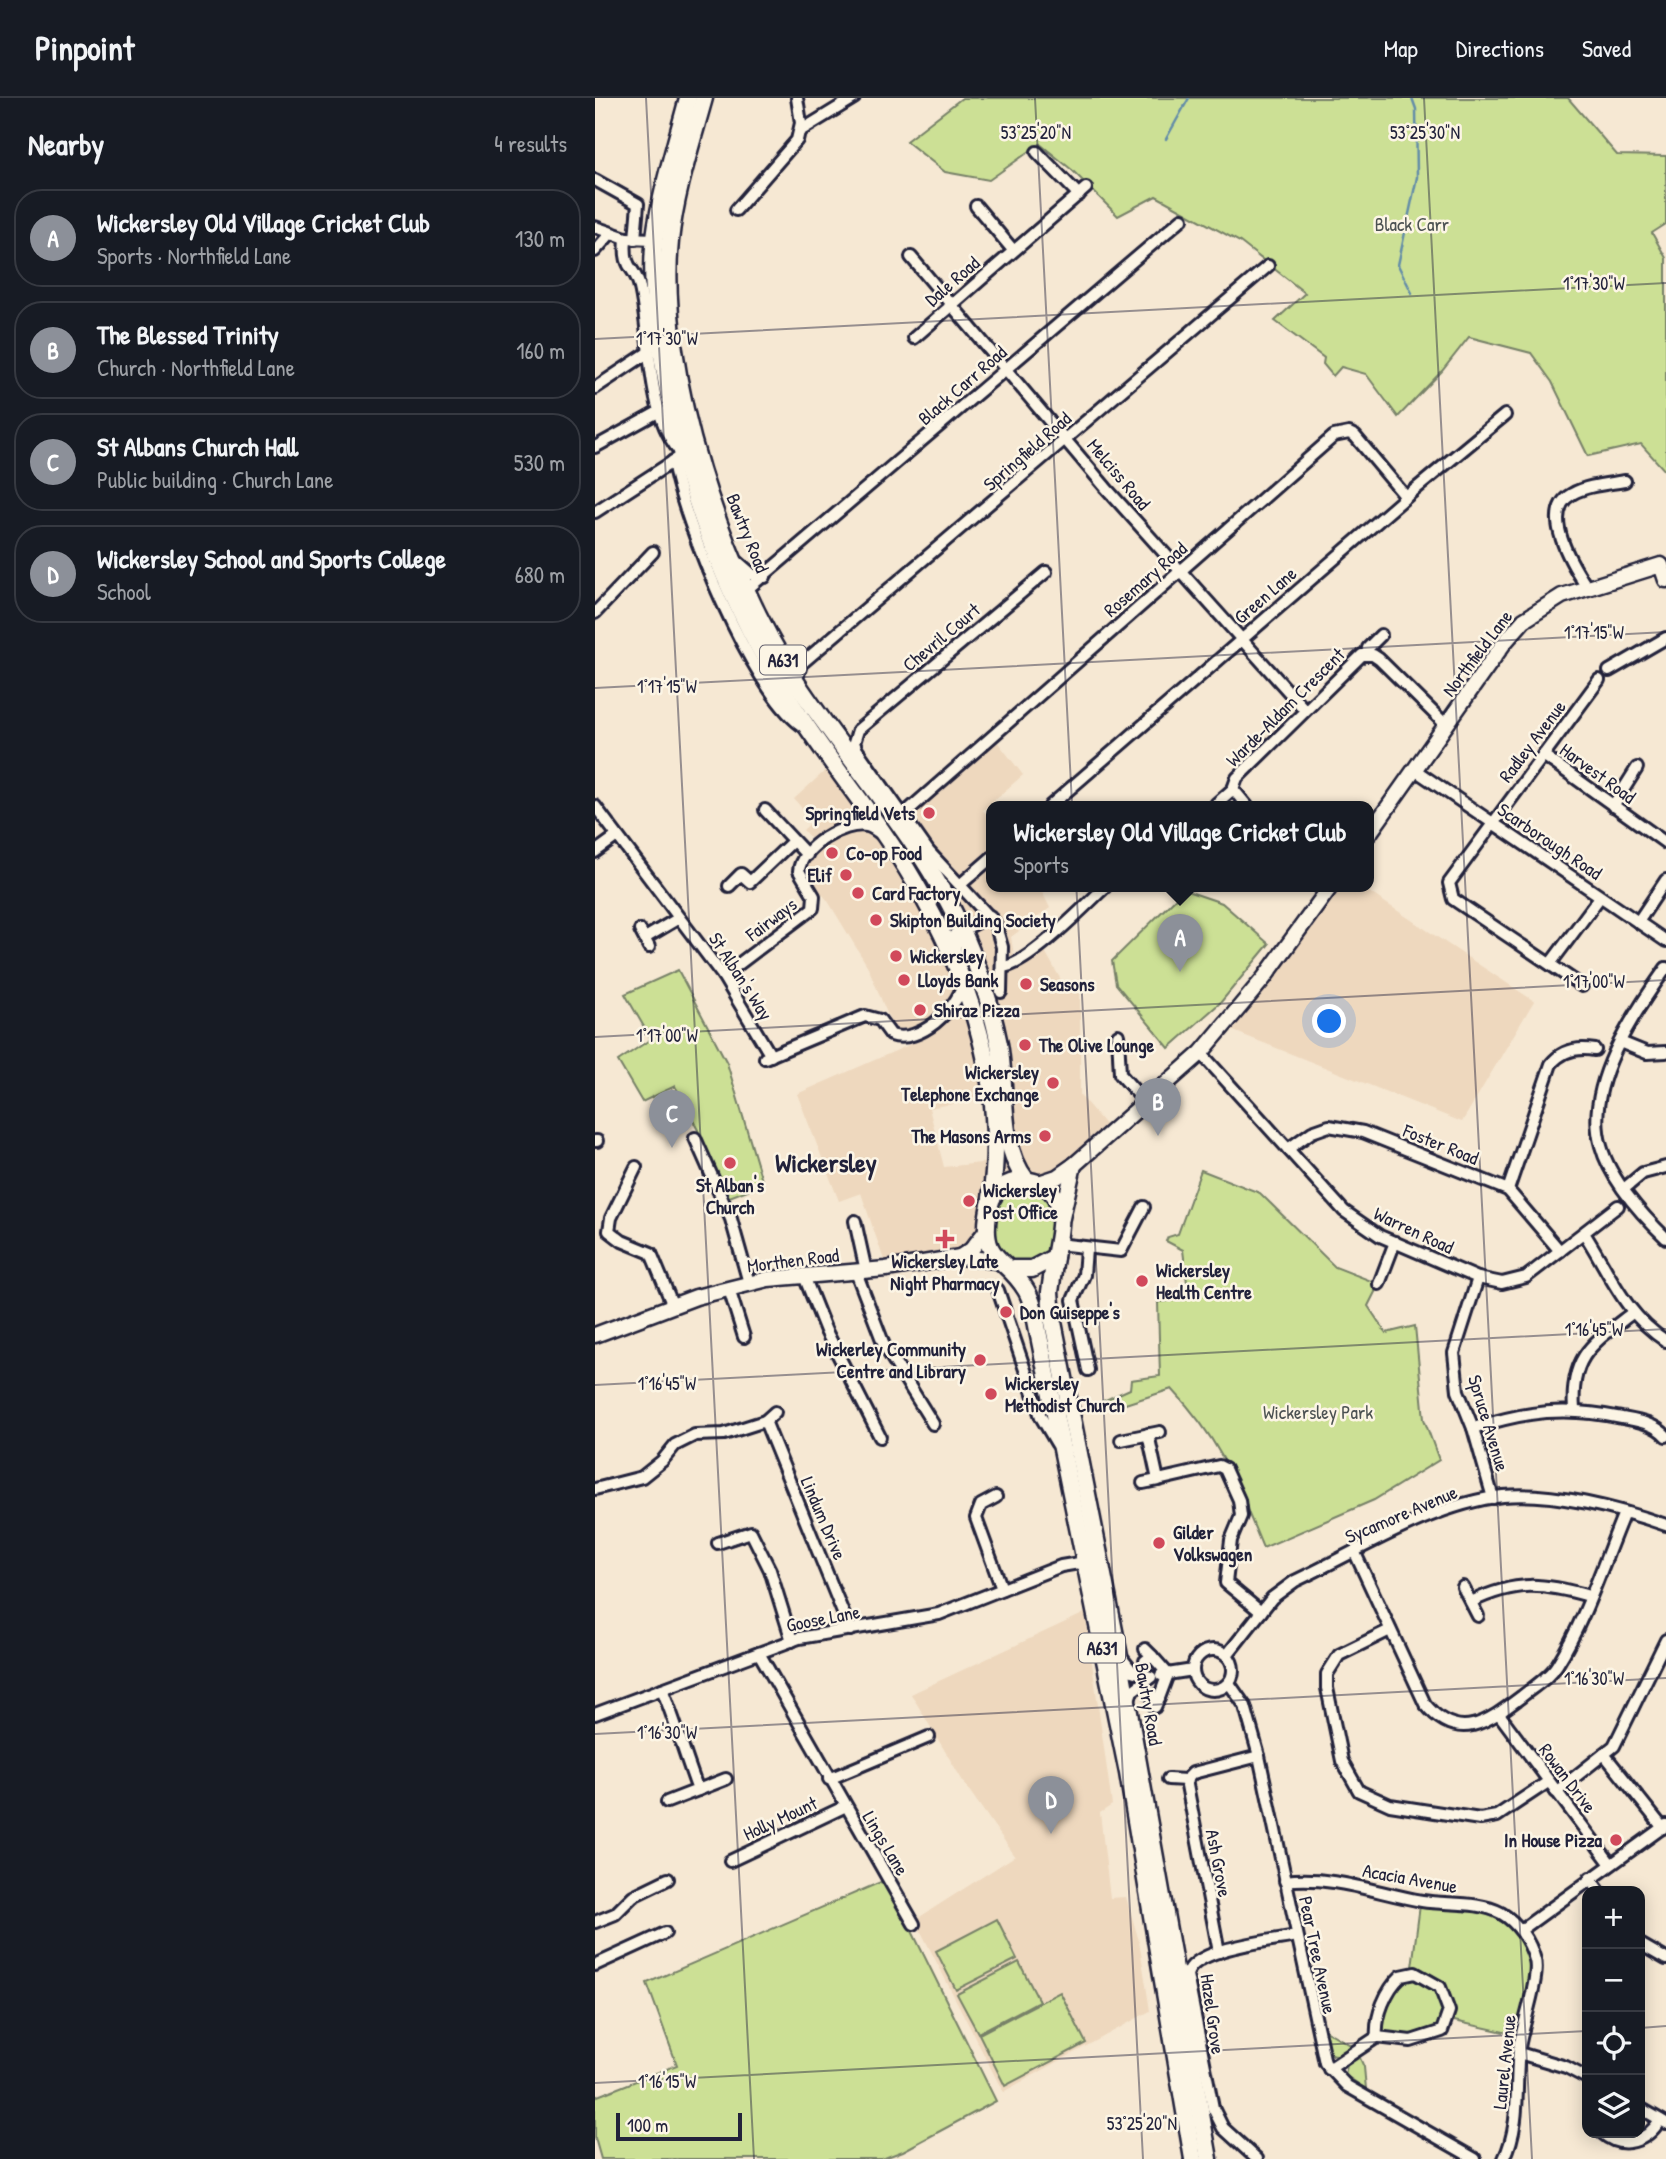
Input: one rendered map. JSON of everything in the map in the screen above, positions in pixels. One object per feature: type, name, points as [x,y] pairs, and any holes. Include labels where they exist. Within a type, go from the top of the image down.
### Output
[{"type":"main road","name":"Bawtry Road","points":[[688,98],[655,239],[655,298],[678,458],[732,566]]},
{"type":"main road","name":"Bawtry Road","points":[[702,105],[673,222],[669,299],[677,367],[688,421],[741,594],[772,670],[915,883],[963,980],[976,1022],[993,1105],[995,1152],[991,1198]]},
{"type":"main road","name":"A631","points":[[676,142],[690,111],[702,105]]},
{"type":"main road","name":"Bawtry Road","points":[[741,594],[796,682],[927,867],[962,930],[996,1032],[1011,1155],[1032,1182]]},
{"type":"main road","name":"A631","points":[[1032,1182],[1053,1193],[1062,1218],[1056,1250]]},
{"type":"main road","points":[[991,1198],[1007,1184],[1032,1182]]},
{"type":"main road","name":"A631","points":[[991,1198],[986,1231],[987,1245],[997,1262]]},
{"type":"main road","name":"Bawtry Road","points":[[1056,1250],[1051,1313],[1089,1542],[1086,1563],[1128,1773],[1192,2159]]},
{"type":"main road","points":[[997,1262],[1012,1269],[1032,1269],[1056,1250]]},
{"type":"main road","name":"Bawtry Road","points":[[1012,1269],[1030,1299],[1067,1461],[1118,1651],[1210,2157]]},
{"type":"street","points":[[736,211],[797,140],[800,131],[797,98]]},
{"type":"street","points":[[800,131],[854,98]]},
{"type":"street","name":"Dale Road","points":[[914,338],[1082,191],[1037,152]]},
{"type":"street","name":"Bawtry Road","points":[[595,180],[638,204],[625,262],[641,288],[660,411],[678,458],[683,500],[701,548],[747,650],[786,713],[812,732]]},
{"type":"street","points":[[976,206],[1013,250]]},
{"type":"street","name":"Black Carr Road","points":[[741,594],[765,577],[1182,219]]},
{"type":"street","points":[[595,227],[610,234],[630,238],[655,239]]},
{"type":"street","points":[[595,251],[610,234]]},
{"type":"street","name":"Melciss Road","points":[[911,257],[1180,572],[1305,710]]},
{"type":"street","name":"Springfield Road","points":[[796,682],[799,668],[806,660],[1268,266]]},
{"type":"street","points":[[595,388],[649,352]]},
{"type":"street","points":[[595,447],[660,411]]},
{"type":"street","name":"Green Lane","points":[[1057,801],[1406,497],[1505,415]]},
{"type":"street","name":"Rosemary Road","points":[[903,815],[1341,433],[1349,433],[1360,441],[1406,497]]},
{"type":"street","points":[[595,512],[678,458]]},
{"type":"street","points":[[1586,586],[1560,536],[1563,504],[1574,492],[1625,481]]},
{"type":"street","points":[[595,613],[653,552]]},
{"type":"street","points":[[1664,564],[1666,580]]},
{"type":"street","name":"Northfield Lane","points":[[1374,827],[1517,628],[1546,604],[1586,586],[1664,564]]},
{"type":"street","points":[[732,566],[765,577]]},
{"type":"street","name":"Chevril Court","points":[[903,815],[857,750],[854,743],[858,730],[1046,572]]},
{"type":"street","name":"Warde-Aldam Crescent","points":[[1367,654],[1368,648],[1381,635]]},
{"type":"street","points":[[1609,671],[1666,638]]},
{"type":"street","points":[[779,653],[789,659],[806,660]]},
{"type":"street","name":"Warde-Aldam Crescent","points":[[1219,801],[1233,789],[1237,778],[1357,658],[1367,654],[1379,659],[1446,725]]},
{"type":"street","name":"Radley Avenue","points":[[1550,964],[1453,900],[1449,891],[1452,878],[1599,680]]},
{"type":"street","name":"Harvest Road","points":[[1543,755],[1666,843]]},
{"type":"street","points":[[1613,806],[1637,768]]},
{"type":"street","name":"Scarborough Road","points":[[1415,770],[1666,941]]},
{"type":"street","name":"Warde-Aldam Crescent","points":[[1233,789],[1243,801]]},
{"type":"street","points":[[852,827],[858,810],[855,794]]},
{"type":"street","name":"St Alban's Way","points":[[595,806],[723,976],[768,1057],[865,1016],[880,1020],[891,1035],[907,1037],[937,1023],[946,1009],[953,1004]]},
{"type":"street","points":[[765,810],[807,855],[833,831],[867,826],[883,835]]},
{"type":"street","points":[[903,815],[947,873],[961,884],[990,916],[1002,947],[1001,992]]},
{"type":"street","points":[[595,852],[617,836]]},
{"type":"street","points":[[729,886],[741,874],[750,882],[793,841]]},
{"type":"street","name":"Fairways","points":[[723,976],[813,908],[814,896],[799,872],[801,862],[807,855]]},
{"type":"street","points":[[961,884],[986,862]]},
{"type":"street","points":[[1638,922],[1666,880]]},
{"type":"street","points":[[1002,967],[1013,965],[1059,931],[1100,892]]},
{"type":"street","points":[[1032,1182],[1057,1177],[1074,1165],[1201,1052],[1264,978],[1327,892]]},
{"type":"street","points":[[1582,986],[1550,964],[1600,897]]},
{"type":"street","points":[[962,930],[990,916]]},
{"type":"street","points":[[645,938],[680,918]]},
{"type":"street","points":[[969,946],[978,924]]},
{"type":"street","name":"Bawtry Road","points":[[962,930],[955,934],[953,941],[963,980]]},
{"type":"street","points":[[1666,968],[1635,1012],[1620,1042],[1602,1088],[1599,1136],[1605,1159],[1666,1238]]},
{"type":"street","points":[[963,980],[953,1004],[964,1009],[976,1022]]},
{"type":"street","points":[[1118,1035],[1120,1074],[1145,1102]]},
{"type":"street","points":[[1620,1042],[1647,1053],[1666,1052]]},
{"type":"street","points":[[1508,1190],[1551,1065],[1565,1053],[1578,1049],[1595,1050]]},
{"type":"street","name":"Warren Road","points":[[1201,1052],[1344,1211],[1369,1230],[1478,1278],[1490,1282],[1517,1280],[1532,1273],[1618,1206]]},
{"type":"street","name":"Foster Road","points":[[1288,1149],[1312,1132],[1342,1126],[1508,1190],[1560,1251]]},
{"type":"street","points":[[695,1138],[731,1219],[749,1283]]},
{"type":"street","points":[[1062,1218],[1074,1165]]},
{"type":"street","points":[[636,1167],[611,1219],[609,1231],[622,1241],[651,1253],[673,1306]]},
{"type":"street","points":[[1625,1188],[1643,1173],[1666,1167]]},
{"type":"street","points":[[1056,1250],[1121,1251],[1144,1207]]},
{"type":"street","points":[[855,1221],[861,1271],[884,1345],[933,1424]]},
{"type":"street","points":[[960,1257],[971,1250],[986,1231]]},
{"type":"street","points":[[1584,1233],[1632,1313],[1666,1341]]},
{"type":"street","points":[[1380,1284],[1395,1242]]},
{"type":"street","points":[[1086,1249],[1084,1275],[1073,1300],[1088,1370]]},
{"type":"street","name":"Morthen Road","points":[[595,1335],[673,1306],[749,1283],[960,1257],[997,1262]]},
{"type":"street","points":[[804,1276],[826,1331],[880,1437]]},
{"type":"street","name":"Spruce Avenue","points":[[1478,1278],[1454,1353],[1458,1391],[1473,1428],[1493,1498]]},
{"type":"street","points":[[729,1289],[744,1337]]},
{"type":"street","name":"Bawtry Road","points":[[998,1290],[1041,1417],[1067,1461]]},
{"type":"street","points":[[1574,1410],[1573,1377],[1582,1356],[1632,1313]]},
{"type":"street","points":[[1032,1387],[1050,1383]]},
{"type":"street","points":[[1473,1428],[1519,1414],[1574,1410],[1644,1422],[1666,1436]]},
{"type":"street","points":[[595,1489],[642,1477],[662,1461],[675,1445],[695,1435],[724,1434],[765,1421],[775,1412]]},
{"type":"street","name":"Lindum Drive","points":[[765,1421],[850,1630]]},
{"type":"street","points":[[1121,1440],[1154,1433],[1158,1480]]},
{"type":"street","points":[[1143,1483],[1219,1466],[1225,1469],[1241,1508],[1239,1524],[1231,1540],[1226,1583],[1261,1612]]},
{"type":"street","points":[[996,1497],[981,1505],[976,1518],[1002,1589]]},
{"type":"street","name":"Sycamore Avenue","points":[[1227,1655],[1272,1598],[1295,1581],[1452,1507],[1493,1498],[1541,1497],[1624,1513],[1666,1525]]},
{"type":"street","points":[[1355,1553],[1418,1692],[1433,1714],[1442,1720],[1468,1726],[1479,1725],[1499,1714],[1555,1668],[1589,1597],[1624,1513]]},
{"type":"street","points":[[718,1543],[751,1532],[770,1570],[792,1640]]},
{"type":"street","name":"Goose Lane","points":[[1061,1566],[1089,1542]]},
{"type":"street","name":"Goose Lane","points":[[595,1714],[792,1640],[939,1614],[1061,1566],[1086,1563]]},
{"type":"street","points":[[1471,1602],[1506,1589],[1539,1584],[1589,1597]]},
{"type":"street","points":[[1463,1587],[1478,1616]]},
{"type":"street","points":[[1390,1630],[1339,1655],[1327,1674],[1327,1688],[1342,1761],[1359,1791],[1390,1805],[1481,1819],[1497,1816],[1548,1782]]},
{"type":"street","points":[[1556,1792],[1614,1746],[1629,1721],[1666,1640]]},
{"type":"street","points":[[1215,1649],[1227,1655],[1233,1667],[1229,1683],[1223,1688],[1210,1690],[1197,1683],[1192,1670],[1194,1661],[1207,1650],[1215,1649]]},
{"type":"street","points":[[1118,1651],[1132,1671],[1151,1676],[1192,1670]]},
{"type":"street","name":"Lings Lane","points":[[759,1653],[844,1807],[914,1924]]},
{"type":"street","points":[[1148,1655],[1167,1674]]},
{"type":"street","points":[[1155,1700],[1167,1674]]},
{"type":"street","points":[[1128,1706],[1132,1691],[1151,1676]]},
{"type":"street","name":"Pear Tree Avenue","points":[[1229,1683],[1245,1706],[1259,1756],[1321,2054],[1329,2069]]},
{"type":"street","points":[[662,1689],[684,1742],[685,1754],[698,1790]]},
{"type":"street","name":"Rowan Drive","points":[[1499,1714],[1610,1863]]},
{"type":"street","points":[[829,1779],[929,1737]]},
{"type":"street","points":[[1521,1930],[1664,1826],[1604,1754]]},
{"type":"street","points":[[1168,1779],[1186,1780],[1193,1773],[1259,1756]]},
{"type":"street","points":[[667,1802],[726,1779]]},
{"type":"street","name":"Ash Grove","points":[[1186,1780],[1219,1952]]},
{"type":"street","name":"Holly Mount","points":[[730,1861],[844,1807]]},
{"type":"street","points":[[1590,1878],[1596,1886]]},
{"type":"street","points":[[595,1922],[615,1914],[633,1896],[668,1879]]},
{"type":"street","name":"Acacia Avenue","points":[[1285,1881],[1325,1879],[1421,1901],[1485,1908],[1503,1914],[1521,1930]]},
{"type":"street","name":"Laurel Avenue","points":[[1504,2159],[1513,2134],[1519,2053],[1525,2014],[1537,1968],[1521,1930]]},
{"type":"street","points":[[595,1965],[665,1933]]},
{"type":"street","name":"Hazel Grove","points":[[1257,2159],[1223,2128],[1213,2108],[1203,2069],[1187,1975],[1196,1960],[1219,1952],[1296,1936]]},
{"type":"street","points":[[1645,1947],[1666,1959]]},
{"type":"street","points":[[1377,2037],[1385,1997],[1401,1976],[1415,1973],[1440,1987],[1448,2011],[1442,2031],[1411,2040],[1377,2037],[1329,2069],[1347,2086],[1475,2159]]},
{"type":"street","points":[[1519,2053],[1566,2067],[1582,2075]]},
{"type":"street","points":[[1645,2111],[1663,2121],[1645,2137]]},
{"type":"street","points":[[1611,2138],[1618,2142],[1634,2142],[1643,2138]]},
{"type":"shaded area","points":[[993,736],[1023,775],[993,801],[986,801],[983,810],[986,814],[986,892],[1042,892],[1050,908],[1011,937],[1015,962],[1041,944],[1066,989],[1080,992],[1080,1095],[1108,1128],[1081,1153],[980,1227],[966,1250],[885,1263],[861,1193],[839,1201],[797,1094],[925,1038],[922,1030],[900,1032],[893,1028],[868,967],[828,901],[807,876],[805,869],[809,860],[821,850],[803,830],[813,821],[794,799],[858,741],[903,815]],"holes":[[[986,1098],[990,1162],[944,1167],[929,1108]]]},
{"type":"shaded area","points":[[1334,892],[1369,892],[1534,1001],[1462,1122],[1231,1030]]},
{"type":"shaded area","points":[[1085,1613],[1112,1805],[1100,1813],[1110,1898],[1126,1897],[1139,1941],[1150,2011],[1003,2092],[915,1920],[1015,1856],[964,1783],[911,1694]]},
{"type":"green space","name":"Black Carr","points":[[962,98],[1568,98],[1617,155],[1666,156],[1666,224],[1652,233],[1666,258],[1666,472],[1641,444],[1588,456],[1552,382],[1531,353],[1469,337],[1442,371],[1398,417],[1366,374],[1341,367],[1333,376],[1323,364],[1324,358],[1275,321],[1305,293],[1240,242],[1156,196],[1118,216],[1072,170],[1040,144],[989,180],[945,172],[906,141]]},
{"type":"green space","points":[[830,738],[915,856],[957,927],[951,937],[825,742]]},
{"type":"green space","points":[[1182,892],[1222,903],[1269,944],[1221,1002],[1169,1048],[1116,984],[1112,961]]},
{"type":"green space","points":[[678,970],[727,1063],[763,1184],[727,1198],[700,1134],[675,1086],[642,1102],[618,1061],[651,1039],[625,994]]},
{"type":"green space","name":"Wickersley Park","points":[[1201,1170],[1260,1193],[1335,1267],[1379,1284],[1368,1306],[1386,1333],[1415,1326],[1424,1419],[1439,1460],[1374,1500],[1263,1548],[1236,1483],[1216,1445],[1172,1389],[1113,1408],[1099,1403],[1130,1389],[1131,1380],[1160,1376],[1158,1302],[1189,1299],[1183,1250],[1166,1241],[1168,1237],[1178,1234]]},
{"type":"green space","points":[[1030,1186],[1046,1196],[1052,1204],[1055,1230],[1049,1248],[1040,1259],[1021,1263],[1003,1258],[994,1233],[994,1212],[1005,1196]]},
{"type":"green space","points":[[883,1881],[908,1923],[996,2101],[903,2151],[882,2159],[601,2159],[595,2138],[595,2097],[677,2065],[647,1983]]},
{"type":"green space","points":[[1420,1905],[1484,1912],[1511,1927],[1527,1950],[1533,1974],[1518,2032],[1513,2034],[1454,2021],[1452,2001],[1444,1986],[1431,1975],[1412,1967]]},
{"type":"green space","points":[[997,1919],[1017,1959],[956,1990],[936,1951]]},
{"type":"green space","points":[[1019,1962],[1039,2001],[978,2033],[957,1994]]},
{"type":"green space","points":[[1420,1978],[1432,1985],[1445,2005],[1440,2028],[1412,2036],[1383,2033],[1384,2009],[1402,1979]]},
{"type":"green space","points":[[1060,1992],[1086,2043],[1005,2086],[979,2034]]},
{"type":"green space","points":[[1323,2029],[1352,2046],[1340,2054],[1334,2055],[1327,2051]]},
{"type":"green space","points":[[1359,2056],[1364,2067],[1366,2089],[1345,2075],[1347,2065]]},
{"type":"waterway","points":[[1166,139],[1189,98]]},
{"type":"waterway","points":[[1412,98],[1416,109],[1417,177],[1398,265],[1412,293]]},
{"type":"place","name":"Springfield Vets","points":[[929,813]]},
{"type":"place","name":"Co-op Food","points":[[832,853]]},
{"type":"place","name":"Elif","points":[[846,875]]},
{"type":"place","name":"Card Factory","points":[[858,893]]},
{"type":"place","name":"Skipton Building Society","points":[[876,920]]},
{"type":"place","name":"Wickersley","points":[[896,956]]},
{"type":"place","name":"Wickersley Old Village Cricket Club","points":[[1180,972]]},
{"type":"place","name":"Lloyds Bank","points":[[904,980]]},
{"type":"place","name":"Seasons","points":[[1026,984]]},
{"type":"place","name":"Shiraz Pizza","points":[[920,1010]]},
{"type":"place","name":"The Olive Lounge","points":[[1025,1045]]},
{"type":"place","name":"Wickersley Telephone Exchange","points":[[1053,1083]]},
{"type":"place","name":"The Masons Arms","points":[[1045,1136]]},
{"type":"place","name":"The Blessed Trinity","points":[[1158,1136]]},
{"type":"place","name":"St Albans Church Hall","points":[[672,1148]]},
{"type":"place","name":"St Alban's Church","points":[[730,1163]]},
{"type":"place","name":"Wickersley Post Office","points":[[969,1201]]},
{"type":"place","name":"Wickersley Late Night Pharmacy","points":[[945,1239]]},
{"type":"place","name":"Wickersley Health Centre","points":[[1142,1281]]},
{"type":"place","name":"Don Guiseppe's","points":[[1006,1312]]},
{"type":"place","name":"Wickerley Community Centre and Library","points":[[980,1360]]},
{"type":"place","name":"Wickersley Methodist Church","points":[[991,1394]]},
{"type":"place","name":"Gilder Volkswagen","points":[[1159,1543]]},
{"type":"place","name":"Wickersley School and Sports College","points":[[1051,1834]]},
{"type":"place","name":"In House Pizza","points":[[1616,1840]]},
{"type":"district","name":"Wickersley","points":[[826,1162]]}]
